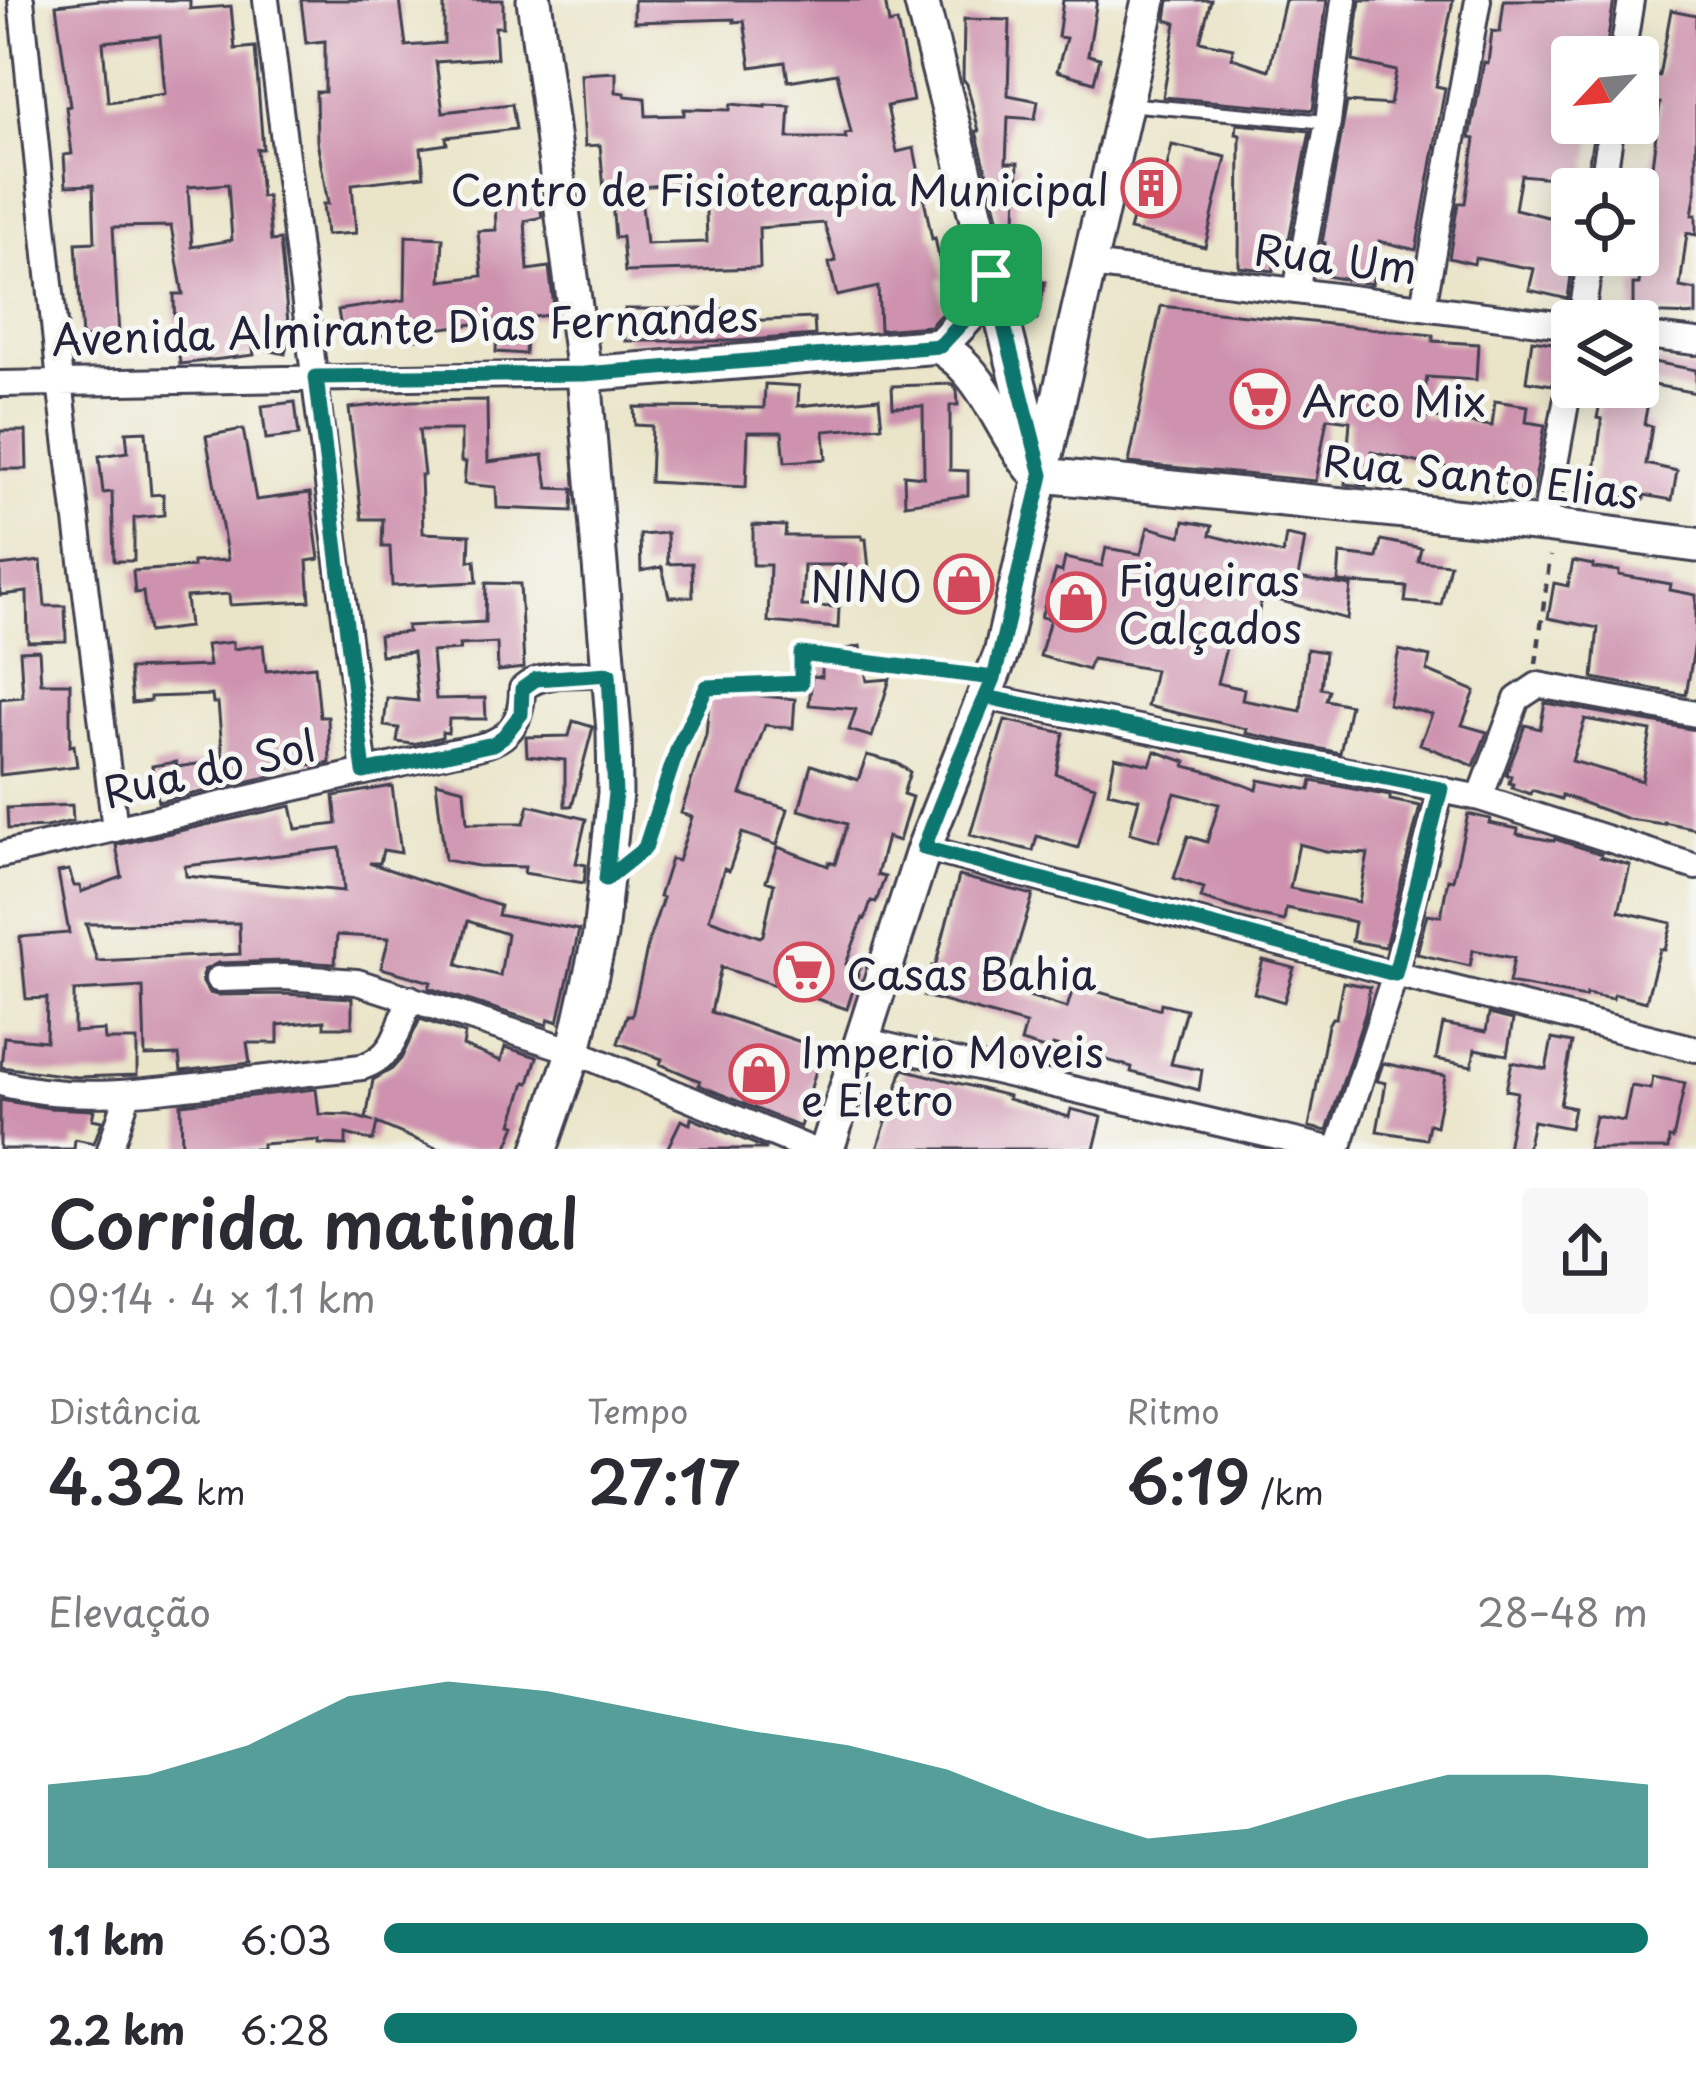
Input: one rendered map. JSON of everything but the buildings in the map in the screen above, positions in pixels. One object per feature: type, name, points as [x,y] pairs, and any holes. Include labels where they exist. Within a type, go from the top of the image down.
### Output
[{"type":"main road","points":[[533,0],[584,374],[615,793],[600,934],[574,1051],[539,1149]]},
{"type":"main road","points":[[921,0],[1042,475]]},
{"type":"main road","points":[[827,1149],[924,848],[990,687],[1149,0]]},
{"type":"main road","points":[[991,275],[974,310],[940,346],[963,365],[1016,449],[1042,475]]},
{"type":"main road","name":"Avenida Almirante Dias Fernandes","points":[[584,374],[940,346]]},
{"type":"main road","name":"Rua Santo Elias","points":[[1042,475],[1696,545]]},
{"type":"street","points":[[21,0],[60,382],[115,829]]},
{"type":"street","points":[[266,0],[364,772]]},
{"type":"street","points":[[1296,291],[1328,122],[1344,0]]},
{"type":"street","points":[[1423,307],[1478,0]]},
{"type":"street","points":[[1625,36],[1631,0]]},
{"type":"street","name":"Rua Um","points":[[1090,266],[1551,323]]},
{"type":"street","points":[[1659,338],[1696,343]]},
{"type":"street","name":"Avenida Almirante Dias Fernandes","points":[[0,384],[584,374]]},
{"type":"street","points":[[1549,526],[1566,408]]},
{"type":"street","name":"Rua do Sol","points":[[0,856],[493,744],[516,722],[522,689],[536,679],[609,674]]},
{"type":"street","points":[[1480,798],[1517,699],[1533,687],[1543,685],[1696,714]]},
{"type":"street","points":[[990,687],[1480,798],[1696,867]]},
{"type":"street","points":[[1338,1149],[1395,974],[1441,789]]},
{"type":"street","points":[[924,848],[1696,1049]]},
{"type":"street","points":[[218,979],[345,979],[574,1051],[810,1149]]},
{"type":"street","points":[[0,1083],[65,1094],[128,1094],[362,1067],[376,1062],[392,1045],[410,998]]},
{"type":"street","points":[[862,1040],[1329,1149]]},
{"type":"street","points":[[110,1149],[128,1094]]},
{"type":"lane","points":[[1126,104],[1328,122]]},
{"type":"lane","points":[[606,879],[645,848],[678,747]]},
{"type":"path","points":[[1533,687],[1549,526]]},
{"type":"path","points":[[678,747],[707,687],[801,683],[801,654],[990,687]]},
{"type":"place","name":"Centro de Fisioterapia Municipal","points":[[1151,188]]},
{"type":"place","name":"Arco Mix","points":[[1260,399]]},
{"type":"place","name":"NINO","points":[[964,584]]},
{"type":"place","name":"Figueiras Calçados","points":[[1076,602]]},
{"type":"place","name":"Casas Bahia","points":[[804,972]]},
{"type":"place","name":"Imperio Moveis e Eletro","points":[[759,1074]]},
{"type":"route","points":[[991,275],[974,310],[940,346],[584,374],[316,377],[364,772],[493,744],[516,722],[522,689],[536,679],[609,674],[615,793],[606,879],[645,848],[678,747],[707,687],[801,683],[801,654],[994,678],[986,697],[1441,789],[1395,974],[924,848],[951,776],[994,678],[1042,475],[991,275]]}]
